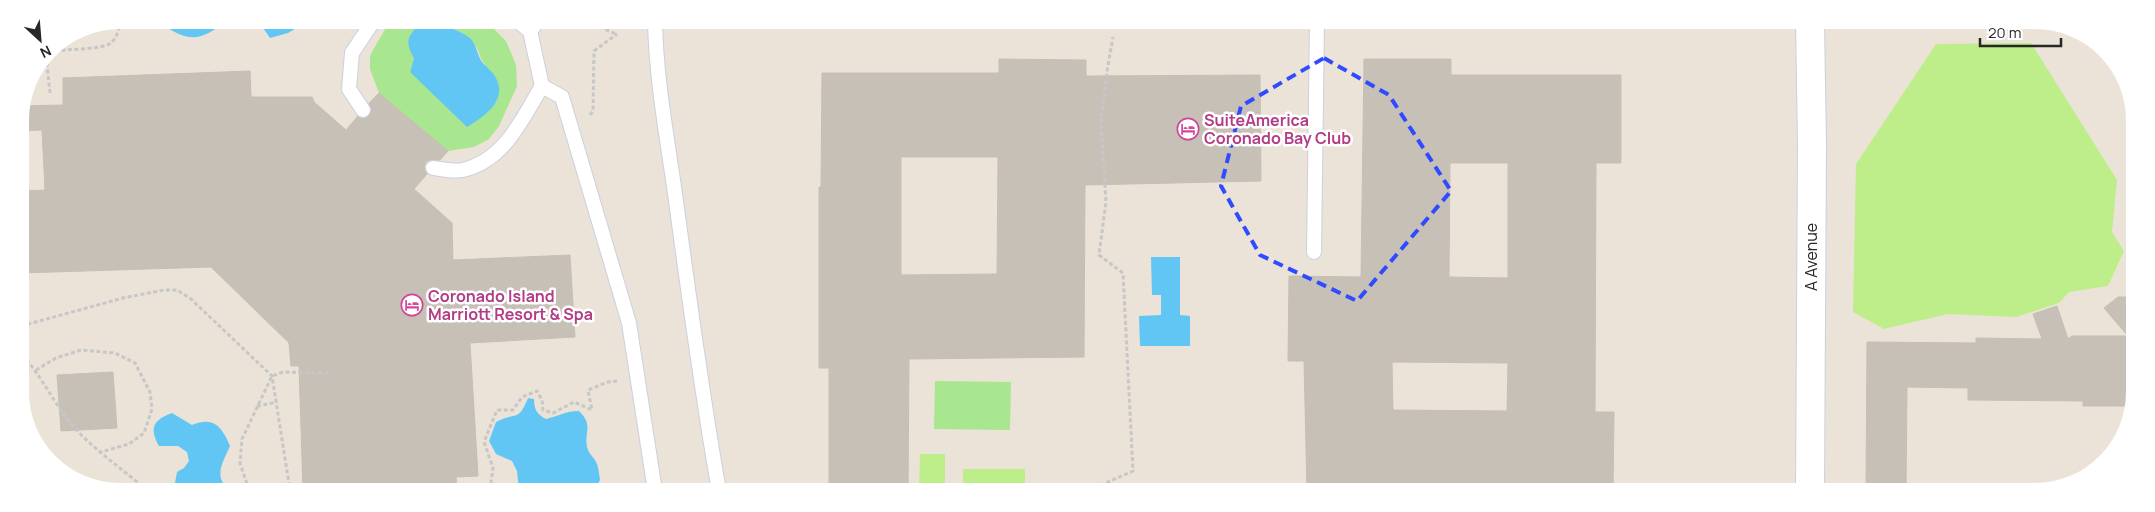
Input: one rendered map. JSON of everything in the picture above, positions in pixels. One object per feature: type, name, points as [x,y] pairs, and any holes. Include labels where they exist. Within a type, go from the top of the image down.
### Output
[{"type":"main road","name":"A Avenue","points":[[1810,29],[1812,145],[1810,483]]},
{"type":"lane","points":[[363,110],[349,89],[352,54],[368,29]]},
{"type":"lane","points":[[433,168],[462,171],[487,161],[508,143],[542,86],[534,29]]},
{"type":"lane","points":[[656,29],[670,156],[699,372],[718,483]]},
{"type":"lane","points":[[1314,252],[1317,29]]},
{"type":"lane","points":[[542,86],[562,97],[629,323],[654,483]]},
{"type":"path","points":[[61,51],[102,48],[112,43],[119,29]]},
{"type":"path","points":[[604,29],[617,34]]},
{"type":"path","points":[[1106,483],[1134,472],[1123,273],[1099,255],[1106,202],[1101,122],[1108,65],[1114,37]]},
{"type":"path","points":[[47,65],[50,93]]},
{"type":"path","points":[[29,324],[123,298],[164,290],[178,290],[192,299],[272,376],[289,483]]},
{"type":"path","points":[[36,370],[56,358],[81,350],[115,352],[135,363],[150,392],[152,409],[144,433],[130,444],[101,452]]},
{"type":"path","points":[[29,362],[72,424],[101,452],[139,483]]},
{"type":"path","points":[[247,483],[240,463],[242,439],[272,376],[283,372],[329,373]]},
{"type":"path","points":[[491,483],[493,468],[484,442],[497,410],[513,410],[522,397],[537,391],[542,400],[543,410],[553,413],[574,402],[592,410],[588,390],[608,382],[620,381]]},
{"type":"path","points":[[257,406],[277,402]]},
{"type":"highlighted area","points":[[1324,58],[1389,95],[1451,191],[1357,301],[1260,255],[1221,186],[1241,106]]},
{"type":"green space","points":[[385,29],[431,29],[414,58],[410,72],[496,103],[497,80],[482,60],[473,43],[455,29],[494,29],[506,41],[516,65],[517,86],[499,126],[489,139],[474,147],[448,151],[379,93],[370,69],[370,56]]},
{"type":"green space","points":[[2031,43],[2117,180],[2112,232],[2124,251],[2108,286],[2069,292],[2059,303],[2016,317],[1948,314],[1884,329],[1853,312],[1856,164],[1936,44]]},
{"type":"green space","points":[[935,381],[1011,382],[1010,430],[934,429]]},
{"type":"green space","points":[[920,454],[945,454],[945,483],[919,483]]},
{"type":"green space","points":[[963,469],[1025,469],[1025,483],[963,483]]},
{"type":"water","points":[[170,29],[214,29],[197,37],[174,32]]},
{"type":"water","points":[[264,29],[295,29],[288,33],[270,38]]},
{"type":"water","points":[[415,29],[454,29],[470,38],[482,62],[494,74],[499,85],[497,100],[481,118],[467,127],[410,72],[414,58],[408,43],[410,35]]},
{"type":"water","points":[[1151,257],[1180,257],[1180,315],[1190,316],[1190,346],[1140,346],[1139,316],[1161,315],[1161,295],[1152,295]]},
{"type":"water","points":[[528,398],[534,399],[537,411],[546,419],[574,411],[579,411],[584,416],[587,425],[587,447],[599,470],[598,483],[518,483],[517,471],[512,461],[496,454],[489,441],[496,422],[519,414]]},
{"type":"water","points":[[172,413],[192,425],[206,422],[212,423],[224,433],[230,446],[222,463],[220,474],[223,483],[175,483],[177,472],[184,468],[189,461],[187,452],[178,446],[159,446],[154,429],[157,422]]},
{"type":"building","points":[[999,59],[1086,60],[1086,76],[1260,75],[1261,181],[1085,185],[1084,357],[909,359],[908,483],[829,483],[829,368],[819,368],[819,187],[821,187],[822,73],[999,73]],"holes":[[[901,157],[998,157],[997,274],[901,275]]]},
{"type":"building","points":[[1364,59],[1451,59],[1451,75],[1621,75],[1621,163],[1596,163],[1595,412],[1614,412],[1613,483],[1307,483],[1304,361],[1288,361],[1289,276],[1361,277]],"holes":[[[1450,163],[1508,163],[1508,278],[1449,277]],[[1392,362],[1508,363],[1507,411],[1393,410]]]},
{"type":"building","name":"Coronado Island Marriott Resort & Spa","points":[[250,71],[251,97],[312,97],[314,102],[346,130],[358,116],[363,119],[368,117],[372,110],[369,103],[379,93],[448,151],[440,160],[426,162],[424,167],[427,174],[414,189],[452,223],[453,260],[570,255],[575,337],[470,343],[478,476],[456,477],[456,483],[303,483],[299,366],[291,366],[289,343],[211,267],[29,273],[29,191],[45,190],[42,130],[29,131],[30,106],[63,105],[63,78]]},
{"type":"building","points":[[2118,297],[2126,297],[2126,334],[2104,308]]},
{"type":"building","points":[[2057,306],[2068,339],[2072,336],[2126,336],[2125,406],[2083,406],[2083,401],[1968,400],[1968,388],[1907,387],[1906,483],[1866,483],[1867,342],[1976,343],[1976,338],[2042,339],[2033,314]]},
{"type":"building","points":[[113,372],[117,428],[61,431],[57,375]]},
{"type":"place","name":"SuiteAmerica Coronado Bay Club","points":[[1188,129]]},
{"type":"place","name":"Coronado Island Marriott Resort & Spa","points":[[412,305]]}]
